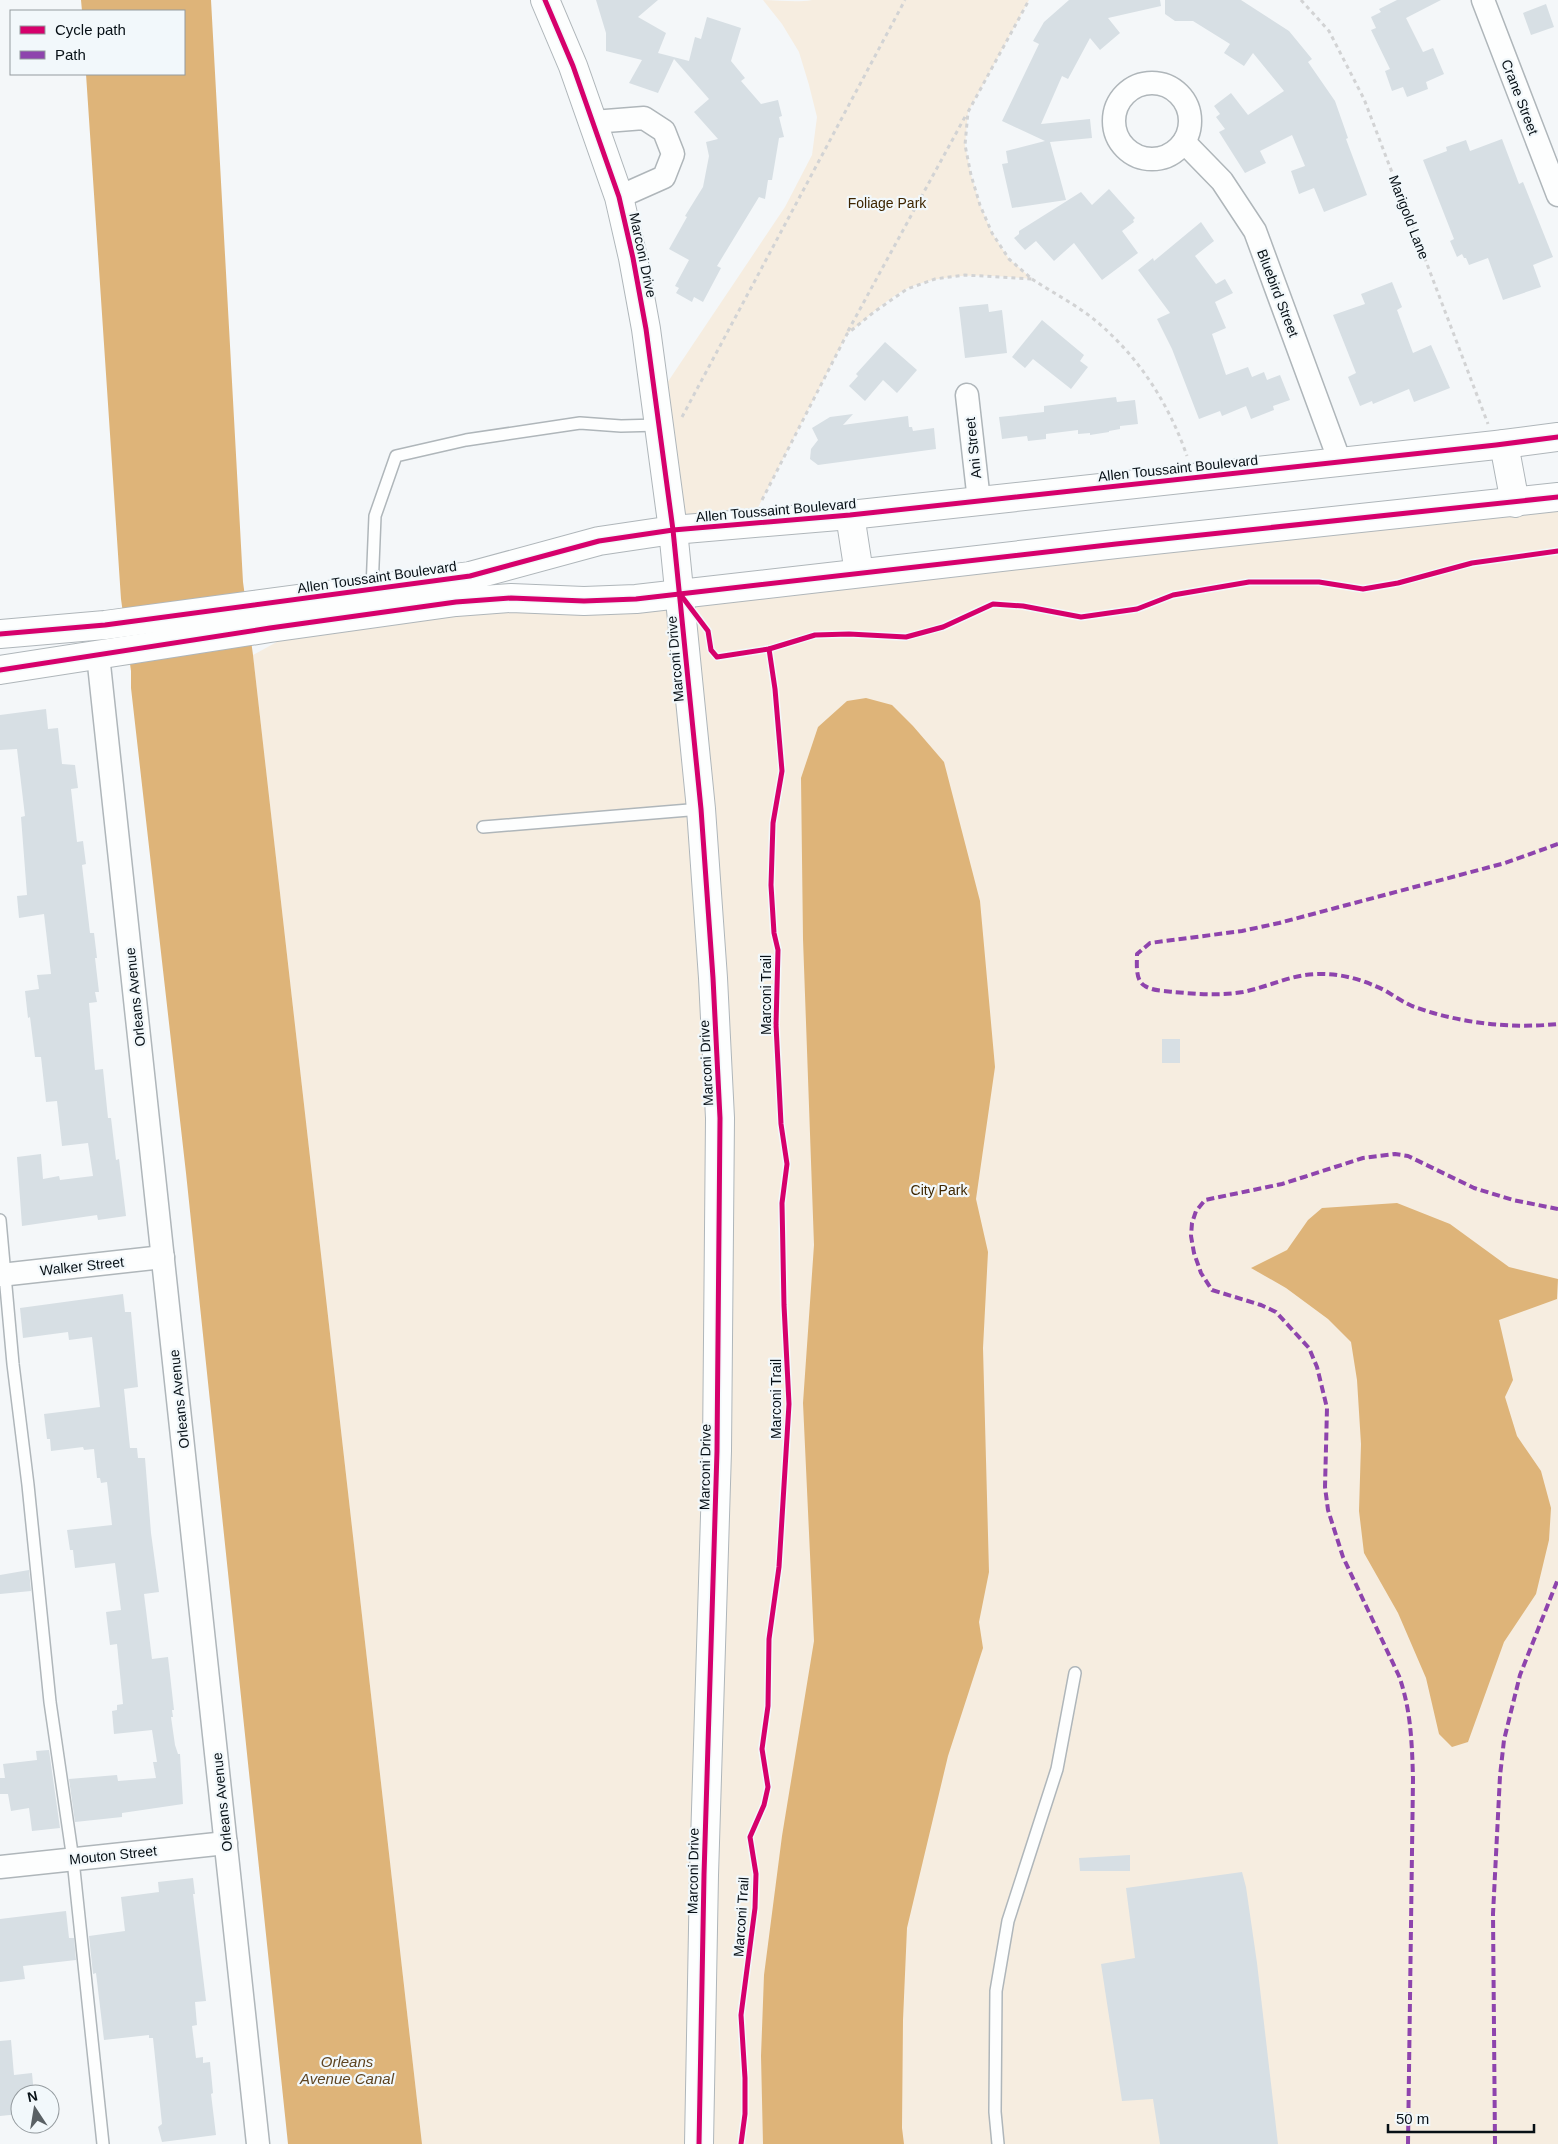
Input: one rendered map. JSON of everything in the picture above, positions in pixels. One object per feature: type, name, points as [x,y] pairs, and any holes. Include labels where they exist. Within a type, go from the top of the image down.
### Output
[{"type":"main road","name":"Marconi Drive","points":[[545,0],[574,66],[619,197],[646,329],[669,423],[673,530],[683,645],[702,809],[720,1118],[717,1451],[704,1876],[700,2144]]},
{"type":"main road","name":"Allen Toussaint Boulevard","points":[[0,670],[104,654],[268,616],[372,589],[470,576],[599,541],[673,530],[850,515],[1500,445],[1558,437]]},
{"type":"main road","points":[[1500,445],[1515,503]]},
{"type":"main road","name":"Allen Toussaint Boulevard","points":[[0,634],[105,625],[268,616],[512,598],[584,601],[627,600],[1558,497]]},
{"type":"main road","points":[[850,515],[859,573]]},
{"type":"street","name":"Crane Street","points":[[1483,0],[1558,195]]},
{"type":"street","points":[[593,122],[644,118],[664,131],[673,154],[664,177],[619,197]]},
{"type":"street","name":"Bluebird Street","points":[[1184,142],[1222,181],[1255,231],[1340,462]]},
{"type":"street","name":"Ani Street","points":[[967,395],[979,501]]},
{"type":"street","name":"Orleans Avenue","points":[[104,654],[163,1257],[258,2144]]},
{"type":"street","name":"Walker Street","points":[[3,1274],[163,1257]]},
{"type":"street","name":"Mouton Street","points":[[0,1867],[226,1843]]},
{"type":"lane","points":[[372,589],[375,516],[396,456],[466,440],[580,423],[621,426],[669,423]]},
{"type":"lane","points":[[483,827],[702,809]]},
{"type":"lane","points":[[0,1220],[3,1274],[28,1485],[50,1702],[72,1860],[103,2144]]},
{"type":"lane","points":[[998,2144],[996,2112],[996,1991],[1008,1921],[1056,1768],[1075,1673]]},
{"type":"path","points":[[669,423],[905,0]]},
{"type":"path","points":[[749,525],[847,334],[1029,0]]},
{"type":"path","points":[[968,112],[965,146],[980,205],[992,233],[1009,259],[1032,278],[1096,321],[1129,352],[1161,399],[1179,434],[1194,478]]},
{"type":"path","points":[[847,334],[907,289],[935,279],[965,275],[1032,278]]},
{"type":"green space","name":"Foliage Park","points":[[763,0],[1029,0],[968,112],[965,145],[980,205],[992,233],[1009,259],[1032,279],[1001,276],[969,276],[938,279],[908,288],[892,298],[847,334],[749,525],[673,530],[655,401],[785,207],[812,155],[817,117],[799,52],[782,24]]},
{"type":"green space","name":"City Park","points":[[1558,497],[1558,2144],[422,2144],[253,655],[315,621],[511,598]]},
{"type":"water","name":"Orleans Avenue Canal","points":[[81,0],[211,0],[243,582],[253,655],[422,2144],[288,2144],[186,1173],[131,688],[131,671],[121,599],[86,75],[185,75],[185,10],[82,10]]},
{"type":"water","points":[[866,698],[892,705],[944,762],[980,901],[995,1067],[976,1199],[988,1252],[983,1348],[989,1572],[979,1622],[983,1648],[948,1756],[907,1928],[903,2020],[902,2128],[904,2144],[763,2144],[761,2056],[764,1975],[782,1836],[814,1641],[803,1403],[814,1245],[803,939],[801,778],[818,727],[847,701]]},
{"type":"water","points":[[1397,1203],[1450,1224],[1509,1267],[1558,1279],[1557,1299],[1499,1320],[1513,1380],[1505,1397],[1517,1436],[1541,1471],[1551,1508],[1549,1540],[1536,1594],[1504,1642],[1468,1742],[1452,1747],[1439,1734],[1426,1678],[1398,1613],[1364,1553],[1359,1511],[1361,1444],[1357,1380],[1351,1342],[1328,1319],[1286,1288],[1251,1268],[1287,1250],[1308,1220],[1322,1208]]},
{"type":"building","points":[[596,0],[658,0],[638,17],[666,33],[658,53],[689,61],[695,37],[701,39],[707,17],[741,28],[731,61],[745,78],[741,81],[761,104],[778,100],[782,116],[779,117],[784,137],[779,138],[772,180],[768,180],[765,199],[759,197],[717,266],[721,268],[703,302],[694,297],[692,302],[676,293],[679,288],[675,286],[689,260],[669,249],[687,217],[685,216],[703,187],[709,156],[706,142],[718,139],[694,112],[709,99],[674,59],[658,93],[629,83],[642,60],[606,51],[606,33]]},
{"type":"building","points":[[1069,0],[1160,0],[1161,6],[1108,18],[1120,33],[1100,50],[1090,38],[1068,79],[1062,76],[1041,124],[1090,119],[1092,138],[1050,142],[1066,200],[1012,208],[1002,164],[1008,163],[1006,151],[1045,141],[1002,121],[1039,44],[1033,41],[1044,22]]},
{"type":"building","points":[[1165,0],[1241,0],[1289,31],[1312,59],[1308,62],[1335,101],[1348,138],[1346,139],[1367,195],[1324,212],[1314,188],[1299,194],[1291,171],[1305,166],[1292,135],[1260,151],[1266,163],[1245,173],[1219,132],[1225,129],[1216,117],[1220,114],[1214,106],[1231,93],[1248,115],[1284,91],[1253,53],[1244,66],[1224,53],[1230,44],[1193,21],[1175,21],[1165,14]]},
{"type":"building","points":[[1397,0],[1441,0],[1406,18],[1423,52],[1433,48],[1444,74],[1426,82],[1428,89],[1407,97],[1403,87],[1392,91],[1385,71],[1390,69],[1371,30],[1376,28],[1371,17],[1381,12],[1379,9]]},
{"type":"building","points":[[1546,4],[1554,27],[1531,35],[1523,13]]},
{"type":"building","points":[[1502,139],[1519,184],[1523,182],[1553,257],[1533,265],[1541,287],[1503,300],[1488,258],[1469,265],[1462,254],[1457,257],[1450,241],[1454,239],[1423,160],[1447,151],[1446,147],[1466,140],[1470,151]]},
{"type":"building","points":[[1109,189],[1135,218],[1134,222],[1122,231],[1138,253],[1102,280],[1074,243],[1054,261],[1036,241],[1025,250],[1014,238],[1019,234],[1019,231],[1081,192],[1092,205]]},
{"type":"building","points":[[1201,222],[1214,241],[1195,256],[1216,284],[1225,279],[1233,293],[1215,302],[1226,328],[1212,334],[1226,375],[1248,367],[1252,377],[1264,372],[1267,380],[1280,375],[1290,400],[1273,406],[1274,410],[1251,419],[1246,406],[1222,416],[1220,411],[1199,419],[1172,349],[1157,319],[1170,313],[1138,270],[1153,258],[1154,261]]},
{"type":"building","points":[[1392,282],[1402,307],[1397,310],[1413,353],[1431,345],[1450,388],[1414,402],[1409,389],[1373,404],[1372,401],[1360,406],[1348,377],[1356,373],[1333,315],[1365,304],[1361,294]]},
{"type":"building","points":[[988,304],[989,312],[1002,310],[1007,353],[965,358],[959,307]]},
{"type":"building","points":[[1042,320],[1084,355],[1080,361],[1088,367],[1071,389],[1033,359],[1025,368],[1012,357]]},
{"type":"building","points":[[885,342],[917,370],[897,393],[883,380],[865,401],[849,386],[858,376],[856,374]]},
{"type":"building","points":[[1116,397],[1117,402],[1135,400],[1138,424],[1120,426],[1120,429],[1090,435],[1090,433],[1078,434],[1078,430],[1046,434],[1046,439],[1028,441],[1027,436],[1002,439],[999,417],[1044,412],[1044,406]]},
{"type":"building","points":[[853,414],[843,425],[908,416],[909,427],[912,427],[913,431],[934,428],[936,449],[818,465],[810,459],[811,449],[818,440],[812,428],[830,417]]},
{"type":"building","points":[[46,709],[48,729],[58,728],[62,764],[75,765],[78,788],[71,789],[77,842],[83,841],[86,864],[82,865],[90,933],[94,933],[97,958],[95,958],[99,992],[95,992],[97,1002],[89,1003],[95,1070],[103,1069],[108,1118],[111,1118],[116,1160],[119,1159],[126,1216],[98,1220],[97,1215],[22,1226],[17,1157],[41,1154],[43,1179],[59,1176],[60,1180],[93,1176],[88,1143],[62,1146],[57,1101],[46,1102],[41,1057],[35,1057],[25,991],[39,989],[37,975],[51,974],[44,914],[19,918],[17,896],[27,895],[21,817],[25,816],[17,749],[0,750],[0,715]]},
{"type":"building","points":[[1162,1039],[1180,1039],[1180,1063],[1162,1063]]},
{"type":"building","points":[[123,1294],[125,1312],[131,1312],[138,1387],[124,1389],[130,1448],[137,1448],[138,1458],[145,1458],[151,1533],[159,1592],[144,1594],[152,1659],[168,1657],[174,1710],[172,1710],[173,1717],[171,1717],[175,1745],[178,1754],[180,1754],[183,1804],[122,1813],[122,1817],[75,1822],[69,1779],[117,1775],[118,1781],[156,1778],[153,1762],[157,1762],[152,1730],[114,1734],[112,1711],[117,1710],[117,1705],[123,1704],[117,1644],[110,1645],[106,1612],[121,1610],[115,1563],[75,1568],[73,1550],[70,1550],[67,1530],[112,1525],[107,1482],[101,1483],[100,1478],[97,1478],[94,1449],[84,1450],[83,1447],[51,1451],[50,1439],[47,1439],[44,1414],[100,1407],[92,1337],[69,1340],[68,1332],[23,1338],[20,1308]]},
{"type":"building","points":[[29,1570],[31,1591],[0,1594],[0,1575]]},
{"type":"building","points":[[49,1750],[60,1828],[32,1831],[29,1808],[11,1811],[8,1794],[0,1794],[0,1778],[5,1778],[3,1764],[37,1760],[36,1751]]},
{"type":"building","points":[[1130,1855],[1130,1871],[1080,1871],[1079,1858]]},
{"type":"building","points":[[1242,1872],[1246,1887],[1257,1963],[1278,2144],[1160,2144],[1153,2099],[1122,2101],[1101,1964],[1135,1958],[1126,1888]]},
{"type":"building","points":[[193,1878],[195,1894],[193,1894],[206,2001],[195,2002],[197,2025],[192,2026],[196,2058],[203,2057],[203,2063],[210,2062],[213,2093],[211,2094],[216,2135],[162,2142],[158,2127],[162,2124],[153,2038],[149,2038],[149,2035],[104,2040],[96,1973],[93,1974],[89,1936],[125,1931],[121,1897],[159,1892],[158,1882]]},
{"type":"building","points":[[66,1911],[69,1938],[74,1938],[76,1960],[23,1966],[25,1979],[0,1982],[0,1919]]},
{"type":"building","points":[[11,2040],[14,2075],[32,2073],[33,2084],[10,2084],[10,2115],[0,2116],[0,2041]]},
{"type":"marked path","points":[[1558,844],[1505,863],[1279,923],[1242,931],[1150,943],[1137,954],[1137,972],[1142,984],[1148,988],[1159,990],[1226,994],[1252,990],[1306,975],[1334,975],[1352,978],[1369,984],[1386,991],[1412,1006],[1447,1017],[1502,1025],[1558,1024]]},
{"type":"marked path","points":[[1408,2144],[1413,1779],[1406,1701],[1399,1676],[1343,1557],[1328,1510],[1325,1487],[1327,1408],[1317,1367],[1309,1348],[1276,1312],[1261,1305],[1212,1290],[1201,1273],[1194,1253],[1191,1236],[1192,1223],[1196,1211],[1205,1200],[1282,1184],[1363,1158],[1395,1154],[1408,1156],[1474,1188],[1513,1200],[1558,1209]]},
{"type":"marked path","points":[[1495,2144],[1493,1914],[1500,1776],[1504,1740],[1520,1675],[1558,1579]]},
{"type":"cycle path","points":[[545,0],[573,66],[619,197],[633,258],[646,329],[673,530],[701,809],[713,978],[720,1118],[717,1451],[704,1875],[699,2144]]},
{"type":"cycle path","points":[[0,634],[105,625],[470,576],[599,541],[673,530],[850,515],[1558,437]]},
{"type":"cycle path","points":[[0,670],[270,628],[456,602],[511,598],[584,601],[636,599],[1116,544],[1558,497]]},
{"type":"cycle path","points":[[680,594],[708,631],[711,650],[717,657],[769,649],[815,635],[849,634],[906,637],[943,627],[993,604],[1023,606],[1081,617],[1137,609],[1173,595],[1249,582],[1319,582],[1363,589],[1398,583],[1472,563],[1558,551]]},
{"type":"cycle path","name":"Marconi Trail","points":[[741,2144],[745,2114],[741,2015],[755,1908],[756,1874],[750,1837],[764,1805],[768,1787],[762,1749],[768,1706],[769,1639],[779,1567],[789,1404],[784,1305],[782,1203],[787,1164],[781,1124],[776,1025],[778,950],[774,933],[771,885],[773,823],[782,771],[775,689],[769,649]]}]
